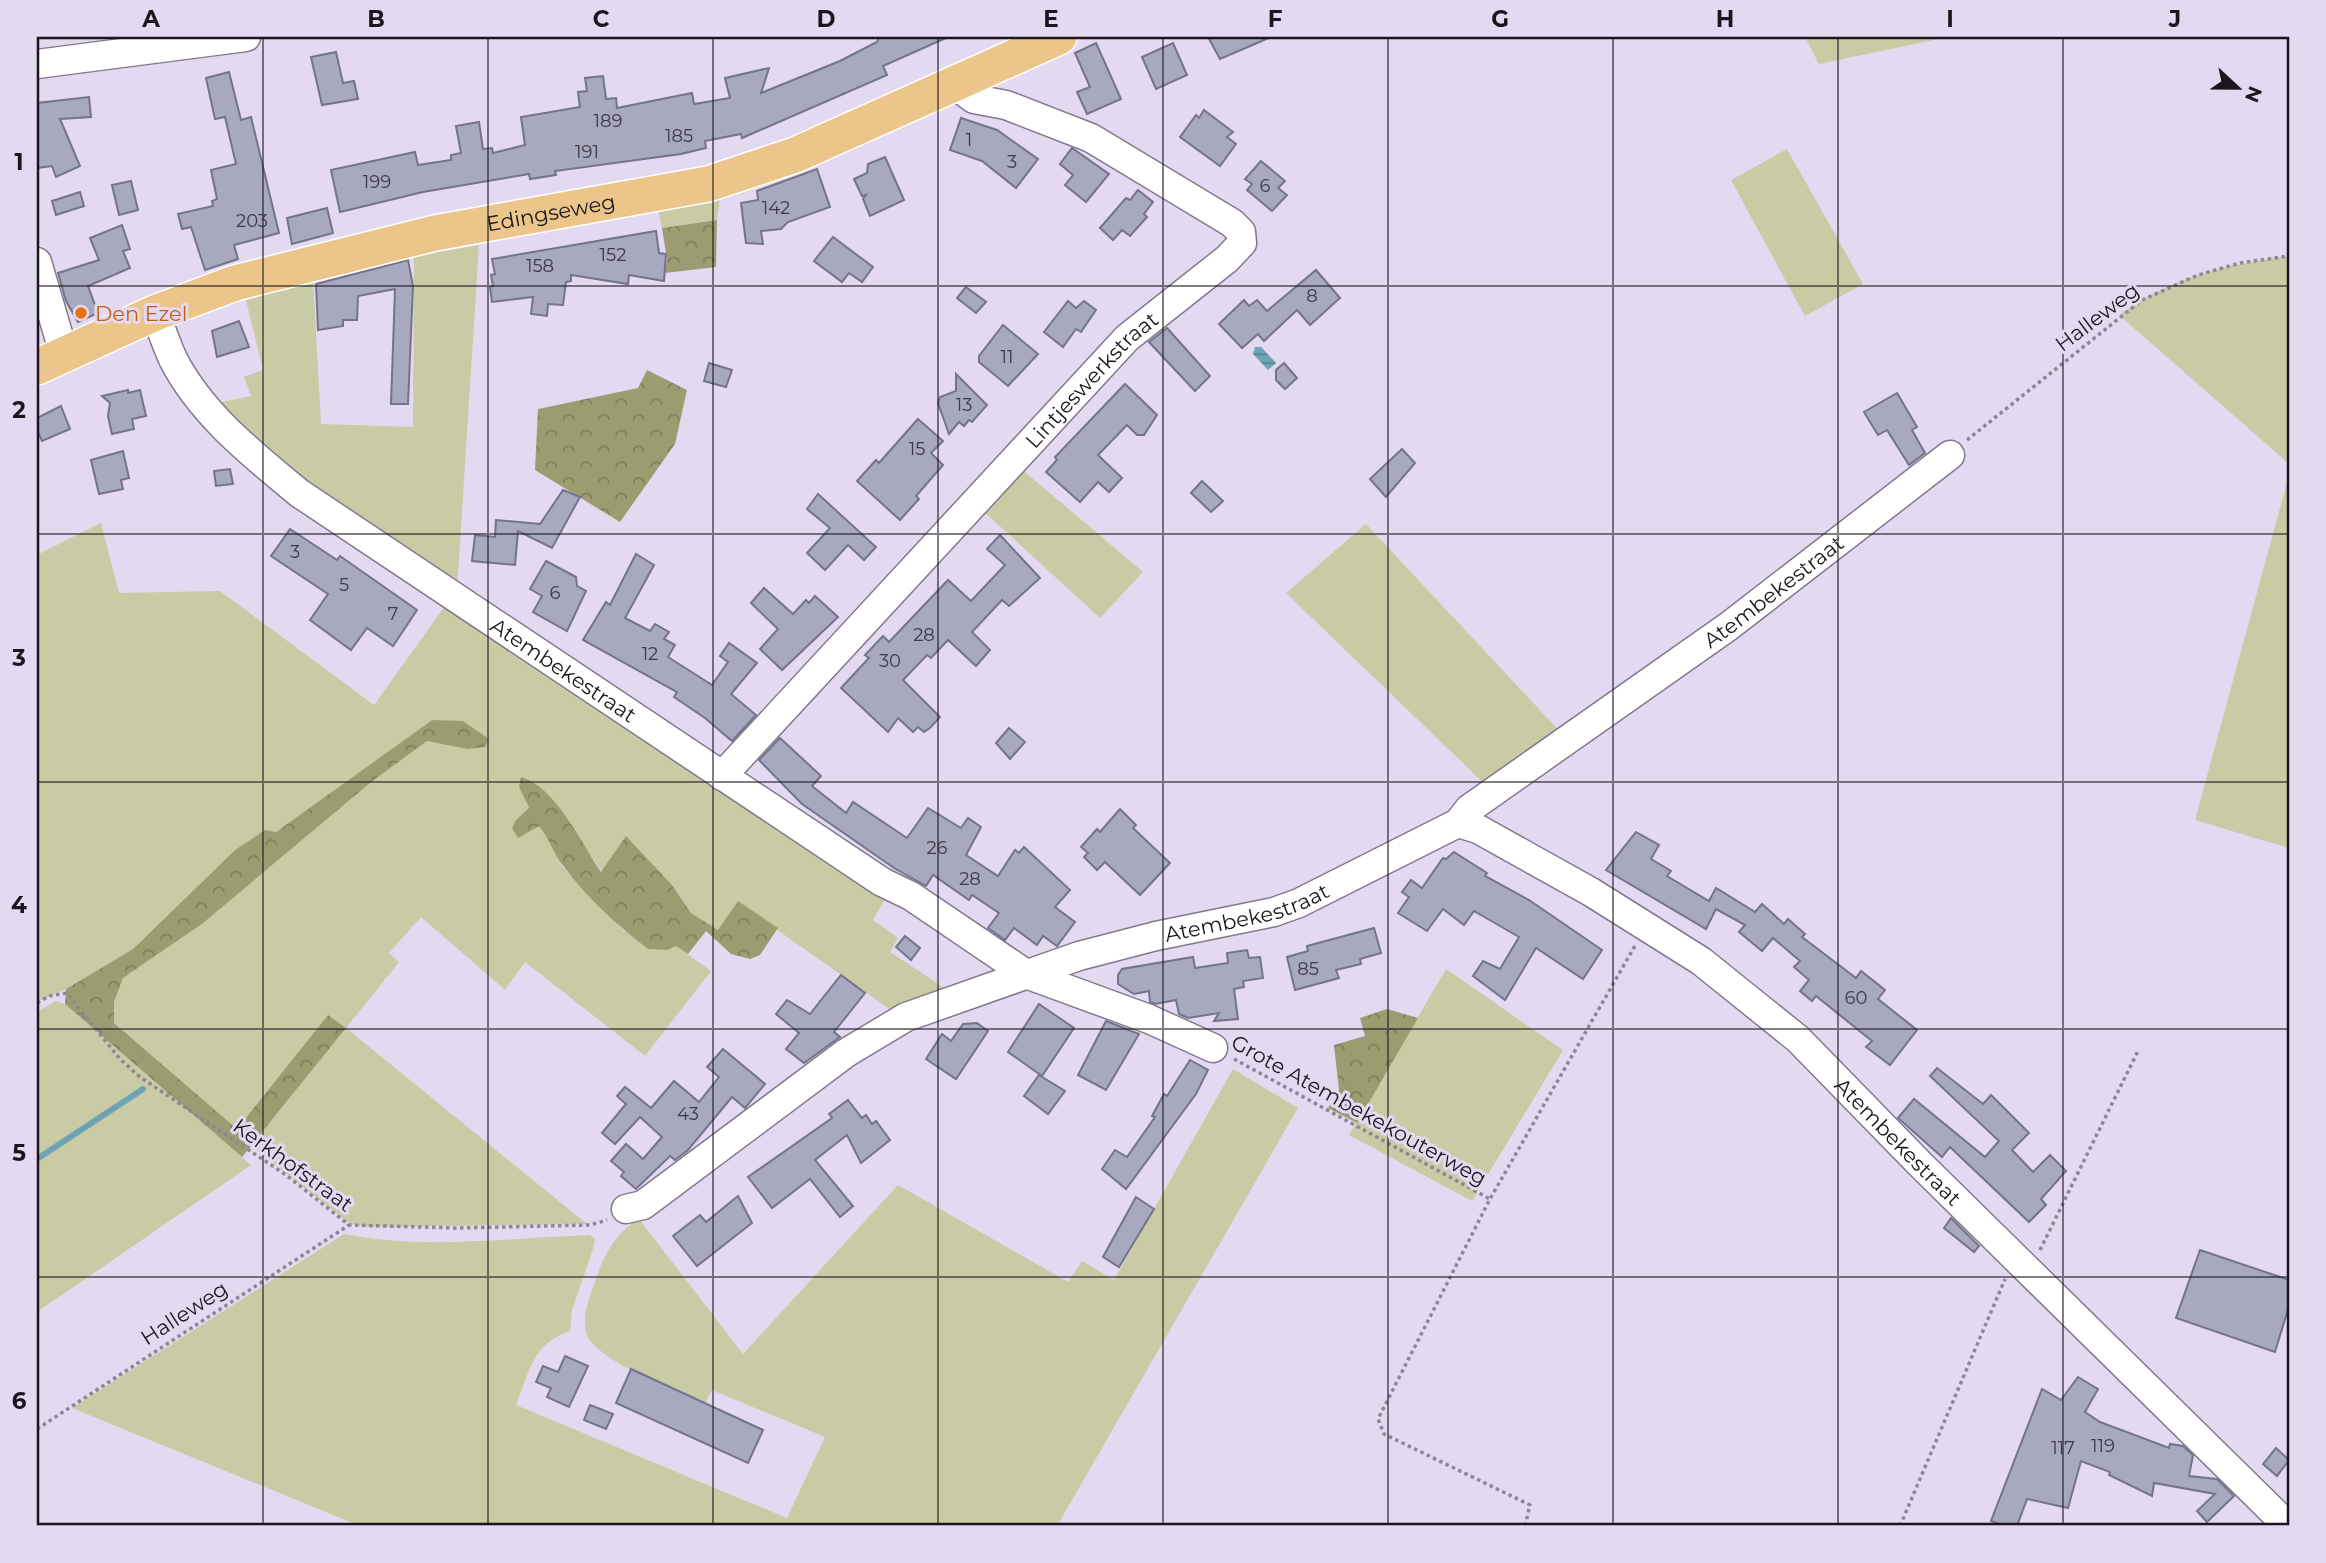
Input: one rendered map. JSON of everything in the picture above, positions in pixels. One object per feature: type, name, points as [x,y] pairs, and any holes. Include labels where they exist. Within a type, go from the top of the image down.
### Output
[{"type":"main road","name":"Edingseweg","points":[[50,361],[155,313],[235,283],[435,233],[708,184],[795,155],[1059,37]]},
{"type":"street","points":[[37,64],[246,37]]},
{"type":"street","name":"Lintjeswerkstraat","points":[[722,776],[1127,338],[1227,259],[1242,243],[1241,232],[1232,223],[1091,138],[1006,105],[974,100],[951,83]]},
{"type":"street","points":[[37,262],[50,361]]},
{"type":"street","name":"Atembekestraat","points":[[155,313],[173,359],[199,399],[240,445],[299,493],[882,882],[911,896],[1026,974],[1149,1019],[1213,1048]]},
{"type":"street","name":"Atembekestraat","points":[[626,1209],[643,1205],[846,1053],[894,1024],[1026,974],[1156,936],[1274,912],[1299,903],[1458,823],[1469,809],[1729,626],[1950,455]]},
{"type":"street","name":"Atembekestraat","points":[[1458,823],[1478,829],[1568,879],[1701,961],[1798,1039],[2022,1265],[2288,1526]]},
{"type":"path","name":"Halleweg","points":[[1950,455],[2142,300],[2198,275],[2230,266],[2289,256]]},
{"type":"path","points":[[1525,1526],[1530,1505],[1384,1434],[1378,1419],[1490,1199],[1646,927]]},
{"type":"path","name":"Kerkhofstraat","points":[[37,1003],[49,996],[67,993],[120,1059],[140,1077],[286,1175],[349,1225],[457,1228],[590,1225],[601,1223],[626,1209]]},
{"type":"path","name":"Grote Atembekekouterweg","points":[[1213,1048],[1490,1199]]},
{"type":"path","points":[[1900,1526],[2002,1284],[2048,1237],[2138,1051]]},
{"type":"path","name":"Halleweg","points":[[37,1429],[349,1225]]},
{"type":"green space","points":[[1805,37],[1948,37],[1819,64]]},
{"type":"green space","points":[[1787,149],[1863,284],[1805,316],[1731,180]]},
{"type":"green space","points":[[720,198],[717,220],[662,228],[659,212]]},
{"type":"green space","points":[[717,220],[716,267],[665,273],[667,259],[662,228]]},
{"type":"green space","points":[[479,245],[457,590],[290,477],[213,404],[251,396],[244,377],[263,370],[246,300],[313,279],[321,424],[413,427],[414,256]]},
{"type":"green space","points":[[2289,256],[2289,464],[2119,315],[2160,290],[2200,274]]},
{"type":"green space","points":[[647,370],[687,390],[675,444],[620,522],[535,470],[538,409],[638,388]]},
{"type":"green space","points":[[1019,467],[1143,572],[1100,618],[980,508]]},
{"type":"green space","points":[[2289,475],[2289,848],[2195,820]]},
{"type":"green space","points":[[101,523],[119,593],[220,591],[374,705],[445,606],[885,899],[873,920],[898,938],[890,952],[955,995],[898,1015],[738,902],[718,930],[691,913],[672,885],[626,837],[602,872],[558,807],[525,802],[529,808],[516,820],[513,827],[518,837],[539,825],[550,840],[562,866],[624,931],[676,946],[711,971],[645,1056],[525,962],[505,990],[421,917],[389,953],[399,962],[346,1028],[328,1015],[237,1130],[114,1023],[114,1002],[123,978],[202,924],[370,783],[427,741],[444,744],[432,720],[276,832],[265,830],[235,850],[133,949],[66,989],[37,1002],[37,555]]},
{"type":"green space","points":[[1366,524],[1565,737],[1491,790],[1286,593]]},
{"type":"green space","points":[[432,720],[463,721],[489,739],[485,747],[468,749],[427,741],[370,783],[202,924],[123,978],[114,1002],[114,1023],[237,1129],[328,1015],[346,1028],[242,1157],[65,1004],[66,989],[133,949],[235,850],[265,830],[276,832]]},
{"type":"green space","points":[[521,777],[545,792],[567,817],[601,872],[626,836],[672,885],[691,913],[718,930],[738,901],[778,928],[760,955],[750,959],[731,954],[706,931],[688,954],[676,946],[667,950],[648,949],[583,890],[561,863],[539,826],[518,838],[512,828],[516,820],[529,808],[519,787]]},
{"type":"green space","points":[[1446,969],[1563,1050],[1472,1201],[1349,1135]]},
{"type":"green space","points":[[56,1001],[65,1004],[251,1165],[37,1312],[37,1012]]},
{"type":"green space","points":[[1387,1009],[1418,1018],[1357,1123],[1328,1108],[1339,1090],[1334,1045],[1365,1036],[1360,1018]]},
{"type":"green space","points":[[346,1028],[587,1224],[368,1227],[350,1224],[251,1146]]},
{"type":"green space","points":[[1233,1069],[1298,1108],[1057,1526],[360,1526],[72,1408],[344,1234],[374,1239],[435,1242],[590,1235],[595,1239],[594,1246],[572,1310],[570,1331],[558,1336],[540,1351],[529,1370],[516,1405],[787,1518],[825,1437],[712,1390],[705,1403],[619,1364],[592,1343],[585,1326],[589,1299],[599,1270],[617,1238],[639,1219],[743,1354],[898,1185],[1068,1282],[1082,1261],[1114,1280]]},
{"type":"water","points":[[1255,347],[1261,347],[1276,363],[1268,370],[1253,354]]},
{"type":"building","points":[[879,37],[948,37],[883,66],[887,75],[742,138],[741,134],[705,141],[706,148],[681,154],[555,171],[556,175],[530,179],[529,174],[423,192],[340,212],[331,170],[415,152],[418,165],[451,160],[451,155],[461,153],[456,126],[479,122],[483,149],[492,148],[493,153],[525,145],[521,117],[580,107],[578,92],[587,91],[585,78],[603,76],[606,99],[616,98],[617,108],[692,93],[694,104],[730,98],[725,78],[769,68],[761,93],[840,61],[877,42]]},
{"type":"building","points":[[1208,37],[1271,37],[1220,59]]},
{"type":"building","points":[[1096,43],[1121,99],[1087,114],[1077,92],[1090,87],[1075,53]]},
{"type":"building","points":[[1173,43],[1187,75],[1156,89],[1142,57]]},
{"type":"building","points":[[336,52],[343,83],[354,81],[358,99],[322,105],[311,57]]},
{"type":"building","points":[[229,72],[241,120],[251,117],[279,233],[234,245],[238,259],[205,270],[191,227],[182,229],[178,214],[213,206],[212,201],[217,199],[211,170],[236,164],[225,117],[215,119],[206,78]]},
{"type":"building","points":[[89,97],[91,117],[60,119],[80,166],[56,177],[52,166],[37,168],[37,103]]},
{"type":"building","points":[[1204,110],[1233,132],[1227,137],[1236,144],[1220,166],[1180,137],[1196,115],[1199,118]]},
{"type":"building","points":[[961,118],[997,130],[1038,159],[1016,188],[982,161],[950,150]]},
{"type":"building","points":[[1072,148],[1109,174],[1086,202],[1065,185],[1073,175],[1060,164]]},
{"type":"building","points":[[885,157],[904,200],[870,216],[863,199],[866,195],[862,196],[854,179],[867,173],[868,164]]},
{"type":"building","points":[[1261,161],[1285,181],[1278,188],[1287,195],[1272,211],[1247,190],[1252,184],[1245,179]]},
{"type":"building","points":[[817,169],[830,207],[788,222],[781,229],[761,231],[763,244],[746,243],[741,203],[758,200],[757,191]]},
{"type":"building","points":[[131,181],[138,210],[119,215],[112,185]]},
{"type":"building","points":[[1138,190],[1153,202],[1144,214],[1147,217],[1130,236],[1122,230],[1113,240],[1100,228],[1126,198],[1130,200]]},
{"type":"building","points":[[80,192],[84,206],[56,215],[52,201]]},
{"type":"building","points":[[327,208],[333,233],[292,244],[287,218]]},
{"type":"building","points":[[122,225],[130,249],[123,251],[130,268],[88,286],[98,313],[78,322],[66,301],[58,273],[99,260],[90,238]]},
{"type":"building","points":[[656,231],[659,253],[666,254],[664,281],[629,275],[628,284],[571,275],[571,281],[566,282],[563,305],[548,304],[547,316],[531,314],[533,297],[492,302],[491,275],[495,274],[492,259]]},
{"type":"building","points":[[833,237],[873,267],[862,282],[849,273],[842,282],[814,261]]},
{"type":"building","points":[[408,260],[413,286],[408,404],[391,404],[395,289],[358,296],[357,320],[343,320],[343,326],[318,330],[316,284]]},
{"type":"building","points":[[1316,270],[1340,298],[1310,325],[1297,310],[1264,341],[1258,334],[1242,348],[1219,324],[1244,300],[1249,306],[1257,300],[1267,311]]},
{"type":"building","points":[[966,287],[986,302],[976,313],[957,298]]},
{"type":"building","points":[[1068,301],[1076,308],[1084,301],[1096,310],[1081,332],[1076,329],[1063,347],[1044,332]]},
{"type":"building","points":[[239,321],[249,347],[217,357],[212,331]]},
{"type":"building","points":[[1003,325],[1038,354],[1008,386],[979,362],[979,356]]},
{"type":"building","points":[[1167,328],[1210,376],[1195,391],[1149,342]]},
{"type":"building","points":[[709,363],[732,370],[726,387],[704,381]]},
{"type":"building","points":[[1284,363],[1297,378],[1285,389],[1276,380],[1276,370]]},
{"type":"building","points":[[956,374],[987,405],[972,422],[969,420],[964,426],[959,422],[949,434],[938,403],[940,397],[956,391]]},
{"type":"building","points":[[1125,384],[1157,415],[1144,435],[1137,435],[1127,425],[1098,455],[1122,478],[1109,492],[1098,482],[1080,502],[1046,472],[1057,460],[1055,457]]},
{"type":"building","points":[[128,390],[128,393],[140,390],[146,416],[132,419],[134,429],[112,434],[108,416],[110,403],[102,396]]},
{"type":"building","points":[[1897,393],[1917,427],[1912,430],[1925,453],[1909,465],[1887,430],[1878,435],[1864,412]]},
{"type":"building","points":[[61,406],[70,429],[42,441],[37,430],[37,418]]},
{"type":"building","points":[[918,419],[943,441],[931,453],[943,465],[916,496],[919,499],[900,520],[857,481],[876,460],[879,463]]},
{"type":"building","points":[[1402,449],[1415,463],[1386,497],[1370,479]]},
{"type":"building","points":[[123,451],[129,478],[121,480],[123,489],[99,494],[91,460]]},
{"type":"building","points":[[230,469],[233,484],[216,486],[214,471]]},
{"type":"building","points":[[1202,481],[1223,501],[1211,512],[1191,493]]},
{"type":"building","points":[[563,490],[580,497],[552,548],[518,531],[515,565],[472,561],[475,535],[495,537],[496,520],[540,524]]},
{"type":"building","points":[[818,494],[876,547],[864,560],[848,545],[825,570],[807,553],[830,528],[807,509]]},
{"type":"building","points":[[290,529],[337,560],[340,556],[417,610],[393,646],[367,628],[351,650],[310,620],[328,594],[271,556]]},
{"type":"building","points":[[1000,535],[1040,578],[1009,606],[1002,600],[972,632],[990,650],[976,666],[948,640],[931,658],[927,655],[903,680],[940,717],[930,728],[924,732],[918,727],[913,732],[898,718],[888,732],[841,688],[869,658],[865,655],[883,636],[889,642],[948,580],[971,601],[1005,565],[987,549]]},
{"type":"building","points":[[636,554],[654,565],[625,618],[650,631],[655,624],[669,632],[664,639],[675,645],[668,657],[712,685],[728,662],[720,656],[729,643],[757,663],[731,694],[756,715],[732,741],[674,697],[677,692],[583,640],[606,602],[610,605]]},
{"type":"building","points":[[546,561],[576,577],[577,586],[586,591],[567,631],[533,612],[542,596],[530,589]]},
{"type":"building","points":[[764,588],[793,614],[806,600],[809,603],[815,596],[838,617],[782,670],[760,649],[778,629],[751,603]]},
{"type":"building","points":[[1009,728],[1025,742],[1010,759],[996,743]]},
{"type":"building","points":[[780,738],[821,776],[812,786],[846,813],[853,802],[907,838],[928,808],[961,828],[968,818],[981,827],[966,855],[998,876],[1015,850],[1019,853],[1024,847],[1070,890],[1055,907],[1075,922],[1057,946],[1043,936],[1037,945],[1014,928],[1005,940],[988,928],[999,913],[972,895],[969,900],[933,875],[926,886],[894,868],[802,804],[759,760]]},
{"type":"building","points":[[1120,809],[1136,825],[1133,828],[1170,863],[1140,895],[1105,862],[1097,870],[1084,857],[1088,853],[1081,847],[1097,829],[1100,832]]},
{"type":"building","points":[[1636,832],[1659,845],[1651,859],[1671,871],[1667,876],[1709,901],[1716,888],[1755,912],[1762,904],[1784,924],[1788,919],[1805,934],[1802,937],[1856,978],[1861,971],[1885,990],[1878,999],[1917,1030],[1890,1065],[1866,1047],[1872,1041],[1816,996],[1812,1001],[1800,991],[1809,980],[1794,967],[1800,961],[1773,938],[1762,951],[1739,932],[1745,925],[1716,909],[1706,929],[1606,870]]},
{"type":"building","points":[[1454,852],[1487,873],[1485,876],[1529,900],[1602,950],[1583,979],[1536,948],[1505,1000],[1473,976],[1483,961],[1500,969],[1519,937],[1474,911],[1464,925],[1443,909],[1427,931],[1398,913],[1409,897],[1402,892],[1411,880],[1422,888],[1443,858],[1446,859]]},
{"type":"building","points":[[1374,928],[1381,953],[1360,959],[1361,964],[1336,970],[1339,978],[1295,990],[1287,957],[1308,951],[1307,946]]},
{"type":"building","points":[[905,936],[920,948],[911,960],[896,947]]},
{"type":"building","points":[[1247,950],[1249,958],[1260,957],[1263,978],[1243,981],[1244,987],[1234,989],[1238,1019],[1214,1021],[1219,1013],[1188,1018],[1179,1014],[1176,1000],[1155,1004],[1150,1002],[1149,991],[1134,994],[1118,984],[1118,975],[1122,969],[1193,957],[1195,968],[1228,963],[1227,953]]},
{"type":"building","points":[[841,975],[865,993],[834,1032],[840,1037],[804,1063],[786,1049],[799,1033],[776,1014],[787,1000],[810,1014]]},
{"type":"building","points":[[1039,1004],[1074,1028],[1042,1076],[1008,1052]]},
{"type":"building","points":[[1106,1021],[1139,1034],[1106,1090],[1078,1075]]},
{"type":"building","points":[[977,1023],[988,1031],[956,1079],[926,1059],[942,1034],[951,1041],[963,1024]]},
{"type":"building","points":[[723,1049],[765,1084],[745,1108],[732,1097],[688,1150],[675,1160],[670,1156],[636,1189],[621,1176],[624,1172],[611,1161],[626,1144],[643,1159],[662,1137],[640,1117],[615,1144],[602,1133],[626,1104],[617,1096],[625,1087],[651,1108],[674,1081],[699,1102],[719,1077],[707,1067]]},
{"type":"building","points":[[1190,1060],[1208,1070],[1196,1094],[1126,1189],[1102,1169],[1115,1150],[1127,1157],[1155,1117],[1152,1116],[1164,1094],[1167,1096]]},
{"type":"building","points":[[1937,1068],[1983,1104],[1991,1095],[2029,1133],[2012,1150],[2033,1172],[2050,1155],[2066,1171],[2041,1199],[2046,1205],[2029,1222],[1950,1147],[1942,1157],[1898,1118],[1914,1099],[1985,1157],[1999,1141],[1930,1076]]},
{"type":"building","points":[[1039,1075],[1065,1091],[1048,1114],[1024,1096]]},
{"type":"building","points":[[848,1100],[862,1118],[866,1115],[872,1124],[876,1121],[890,1140],[861,1163],[847,1135],[815,1160],[853,1206],[840,1217],[810,1179],[772,1208],[748,1177],[832,1118],[829,1114]]},
{"type":"building","points":[[738,1196],[752,1223],[697,1266],[673,1236],[700,1215],[706,1222]]},
{"type":"building","points":[[1136,1197],[1154,1209],[1119,1267],[1103,1257]]},
{"type":"building","points":[[1951,1218],[1979,1246],[1974,1252],[1944,1228]]},
{"type":"building","points":[[2200,1250],[2289,1280],[2289,1306],[2275,1352],[2176,1318]]},
{"type":"building","points":[[565,1356],[588,1366],[569,1407],[547,1397],[551,1388],[536,1382],[543,1366],[558,1372]]},
{"type":"building","points":[[631,1369],[763,1430],[748,1463],[616,1403]]},
{"type":"building","points":[[2078,1377],[2098,1389],[2085,1412],[2100,1422],[2169,1448],[2170,1444],[2183,1446],[2193,1455],[2189,1476],[2217,1479],[2234,1496],[2207,1522],[2197,1511],[2215,1494],[2154,1483],[2152,1496],[2109,1475],[2110,1472],[2081,1461],[2068,1508],[2027,1499],[2017,1526],[2005,1526],[1991,1521],[2042,1389],[2061,1400]]},
{"type":"building","points":[[590,1405],[613,1414],[606,1429],[584,1420]]},
{"type":"building","points":[[2276,1448],[2289,1460],[2277,1476],[2263,1464]]},
{"type":"waterway","points":[[37,1159],[143,1089]]},
{"type":"place","name":"Den Ezel","points":[[81,313]]}]
